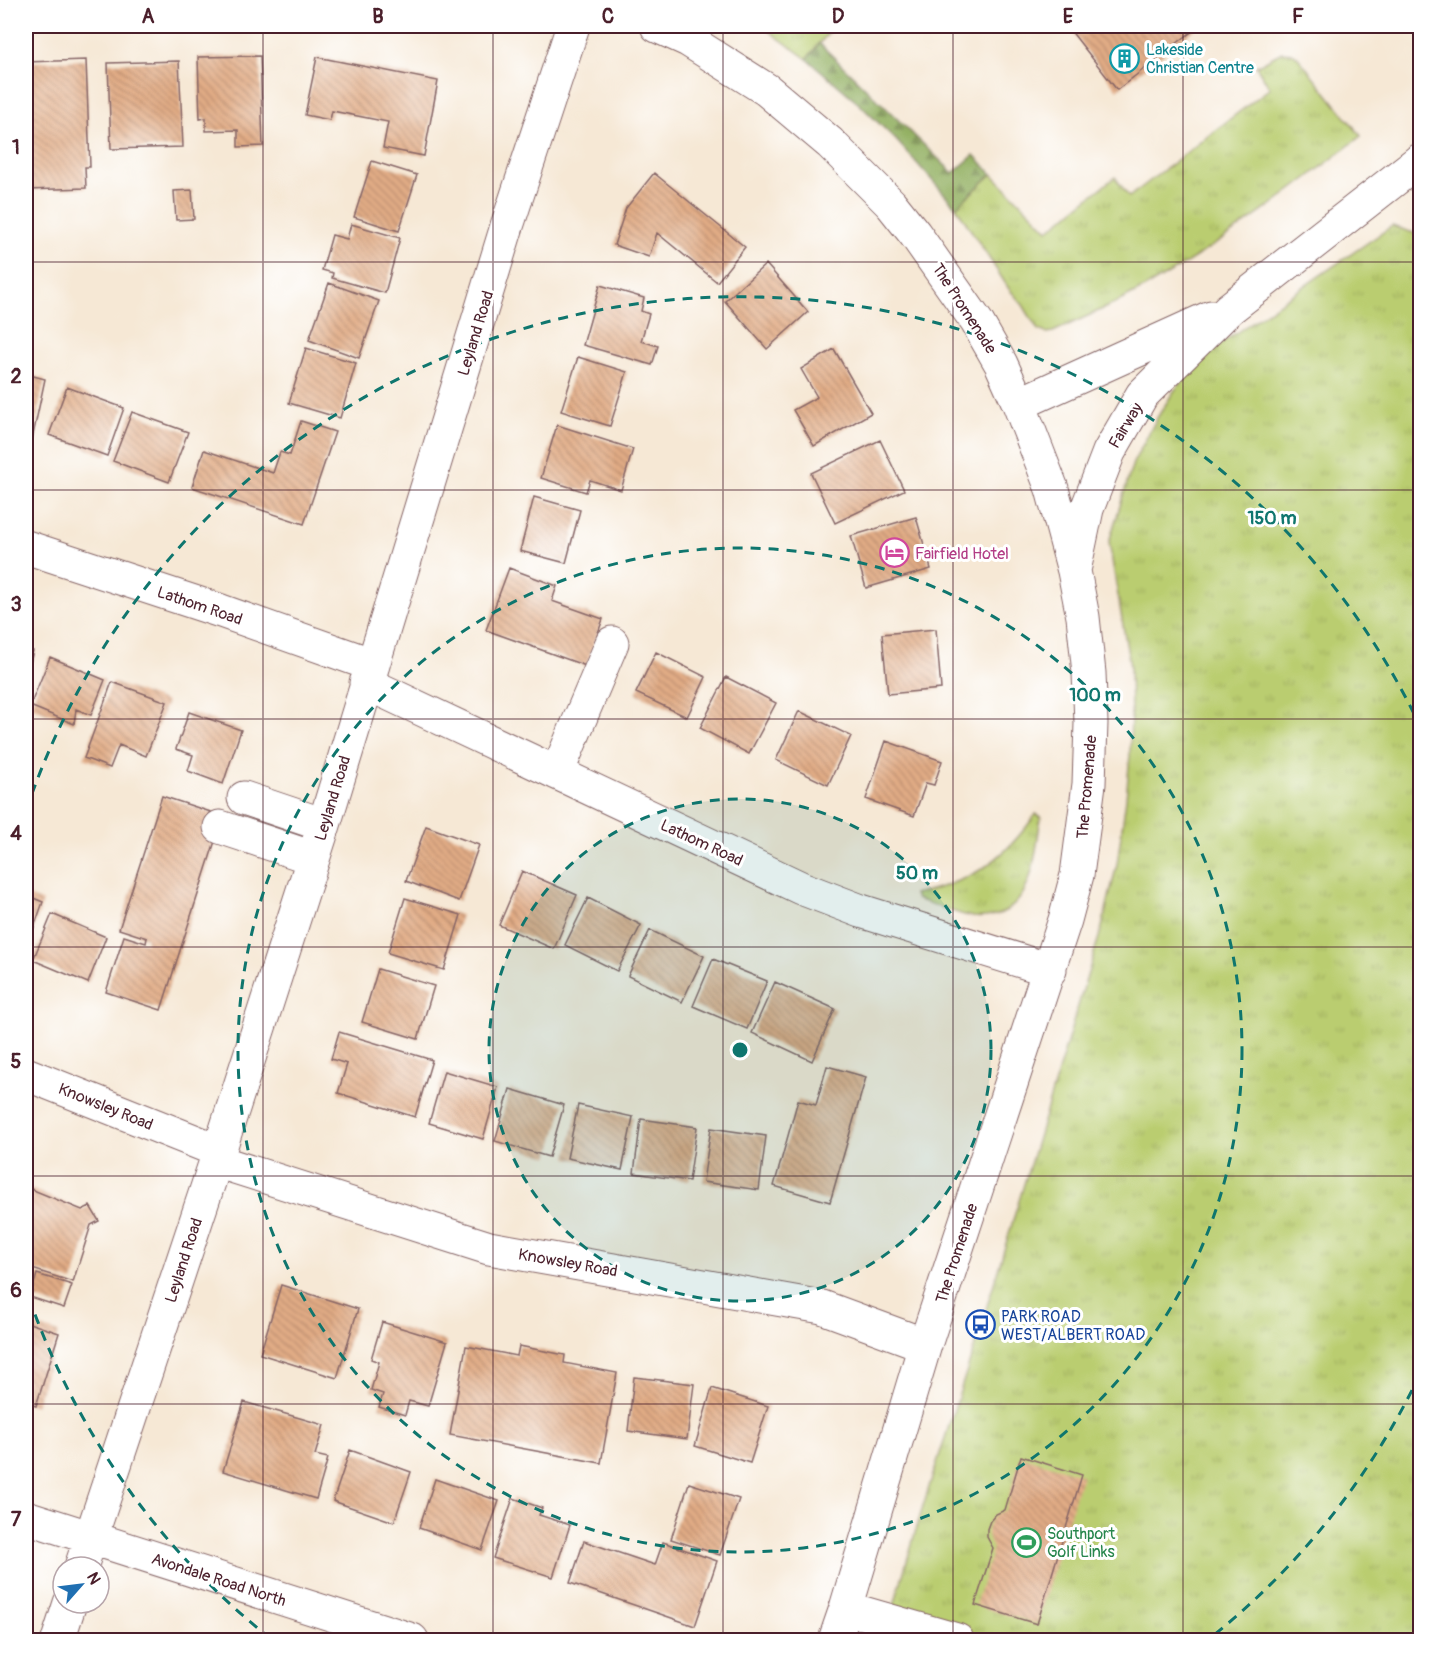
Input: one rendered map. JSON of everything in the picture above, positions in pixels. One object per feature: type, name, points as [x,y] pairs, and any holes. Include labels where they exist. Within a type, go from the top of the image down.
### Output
[{"type":"street","name":"Leyland Road","points":[[86,1552],[324,825],[507,226],[573,26]]},
{"type":"street","name":"The Promenade","points":[[657,26],[688,40],[767,90],[830,143],[891,204],[915,234],[977,322],[1001,364],[1019,404],[1052,489],[1074,571],[1083,617],[1092,723],[1089,784],[1077,875],[1050,970],[925,1345],[835,1641]]},
{"type":"street","name":"Fairway","points":[[1074,571],[1087,509],[1108,452],[1143,395],[1229,309],[1420,160]]},
{"type":"street","name":"Fairway","points":[[1019,404],[1229,309]]},
{"type":"street","name":"Lathom Road","points":[[26,547],[221,611],[370,674],[557,773],[801,888],[861,912],[1050,970]]},
{"type":"street","points":[[557,773],[612,643]]},
{"type":"street","points":[[244,798],[324,825]]},
{"type":"street","points":[[220,827],[313,858]]},
{"type":"street","name":"Knowsley Road","points":[[26,1074],[217,1156],[489,1248],[822,1307],[925,1345]]},
{"type":"street","name":"Avondale Road North","points":[[26,1517],[86,1552],[412,1641]]},
{"type":"street","points":[[846,1608],[957,1641]]},
{"type":"street","points":[[58,1641],[66,1615]]},
{"type":"green space","points":[[762,26],[834,26],[807,59]]},
{"type":"green space","points":[[819,43],[953,173],[974,155],[992,174],[956,207],[896,140],[853,98],[807,59]]},
{"type":"green space","points":[[1282,52],[1297,56],[1361,136],[1263,211],[1147,287],[1053,332],[1046,333],[1038,330],[956,207],[992,174],[1048,230],[1115,177],[1129,197],[1270,88],[1256,66]]},
{"type":"green space","points":[[1392,226],[1420,235],[1420,1640],[884,1640],[922,1509],[977,1339],[1102,927],[1117,864],[1130,755],[1130,667],[1109,542],[1133,463],[1174,391],[1220,344]]},
{"type":"green space","points":[[1036,814],[1041,817],[1031,875],[1019,900],[1009,909],[993,916],[973,917],[916,899],[914,894],[953,883],[984,868],[1011,845]]},
{"type":"building","name":"Lakeside Christian Centre","points":[[1067,26],[1199,26],[1117,90]]},
{"type":"building","points":[[260,56],[263,146],[238,147],[238,130],[206,131],[206,118],[200,119],[198,57]]},
{"type":"building","points":[[317,57],[438,81],[424,156],[383,148],[388,122],[332,111],[330,120],[305,115]]},
{"type":"building","points":[[86,60],[90,167],[85,167],[86,188],[27,190],[26,62]]},
{"type":"building","points":[[179,61],[183,147],[111,149],[108,63]]},
{"type":"building","points":[[372,161],[417,175],[399,231],[354,217]]},
{"type":"building","points":[[654,173],[745,247],[717,282],[657,233],[649,257],[614,245],[626,208]]},
{"type":"building","points":[[192,190],[194,219],[176,220],[174,191]]},
{"type":"building","points":[[351,224],[400,238],[385,293],[332,278],[333,273],[322,270],[332,235],[347,239]]},
{"type":"building","points":[[766,264],[808,312],[767,349],[725,301]]},
{"type":"building","points":[[329,283],[379,301],[359,358],[309,340]]},
{"type":"building","points":[[600,285],[644,298],[641,311],[649,314],[641,341],[658,346],[652,365],[583,345]]},
{"type":"building","points":[[306,348],[356,363],[340,418],[289,403]]},
{"type":"building","points":[[834,349],[871,413],[814,446],[793,410],[817,397],[801,369]]},
{"type":"building","points":[[578,357],[627,372],[610,426],[561,411]]},
{"type":"building","points":[[26,374],[45,379],[32,440],[26,438]]},
{"type":"building","points":[[67,387],[124,408],[107,456],[49,435]]},
{"type":"building","points":[[132,412],[188,432],[169,482],[113,461]]},
{"type":"building","points":[[301,421],[335,432],[304,524],[192,487],[204,450],[273,473],[280,452],[290,455]]},
{"type":"building","points":[[557,425],[633,449],[621,490],[590,480],[586,492],[541,478]]},
{"type":"building","points":[[880,440],[904,490],[835,523],[811,473]]},
{"type":"building","points":[[534,497],[580,510],[566,563],[520,551]]},
{"type":"building","points":[[916,517],[931,569],[866,588],[851,536]]},
{"type":"building","points":[[509,568],[557,586],[552,601],[603,619],[586,666],[486,630]]},
{"type":"building","points":[[936,629],[941,689],[888,694],[882,634]]},
{"type":"building","points":[[26,649],[33,651],[26,680]]},
{"type":"building","points":[[656,652],[706,677],[687,717],[636,693]]},
{"type":"building","points":[[50,657],[105,680],[91,715],[76,709],[74,724],[30,706]]},
{"type":"building","points":[[726,677],[776,703],[749,754],[700,728]]},
{"type":"building","points":[[112,682],[167,702],[146,756],[119,745],[110,768],[84,758]]},
{"type":"building","points":[[799,711],[851,736],[828,785],[776,760]]},
{"type":"building","points":[[189,712],[241,730],[223,784],[188,771],[193,755],[176,749]]},
{"type":"building","points":[[886,741],[942,761],[934,785],[926,783],[914,816],[866,799]]},
{"type":"building","points":[[162,796],[223,816],[161,1010],[106,992],[124,936],[146,943],[147,938],[119,929]]},
{"type":"building","points":[[426,826],[479,845],[459,901],[406,881]]},
{"type":"building","points":[[522,871],[577,895],[554,949],[499,925]]},
{"type":"building","points":[[26,895],[43,902],[26,950]]},
{"type":"building","points":[[405,898],[461,915],[444,970],[388,953]]},
{"type":"building","points":[[588,898],[641,925],[617,971],[565,945]]},
{"type":"building","points":[[52,914],[106,937],[88,983],[33,960]]},
{"type":"building","points":[[650,930],[704,956],[682,1002],[628,976]]},
{"type":"building","points":[[713,959],[767,981],[747,1029],[693,1006]]},
{"type":"building","points":[[378,969],[434,986],[418,1039],[362,1022]]},
{"type":"building","points":[[775,982],[835,1009],[812,1061],[752,1033]]},
{"type":"building","points":[[339,1032],[432,1060],[415,1117],[338,1093],[347,1064],[331,1059]]},
{"type":"building","points":[[827,1066],[866,1077],[830,1202],[774,1186],[798,1100],[816,1105]]},
{"type":"building","points":[[444,1071],[498,1087],[483,1139],[429,1123]]},
{"type":"building","points":[[510,1089],[564,1105],[549,1157],[495,1141]]},
{"type":"building","points":[[578,1105],[633,1117],[622,1170],[567,1158]]},
{"type":"building","points":[[641,1119],[697,1127],[689,1181],[634,1173]]},
{"type":"building","points":[[711,1128],[766,1136],[759,1190],[703,1182]]},
{"type":"building","points":[[26,1187],[82,1210],[90,1206],[99,1221],[91,1225],[73,1282],[26,1267],[32,1242],[26,1240]]},
{"type":"building","points":[[37,1274],[72,1285],[64,1308],[30,1297]]},
{"type":"building","points":[[281,1285],[358,1309],[337,1378],[260,1354]]},
{"type":"building","points":[[26,1322],[59,1333],[36,1406],[26,1403]]},
{"type":"building","points":[[382,1322],[447,1342],[428,1406],[409,1401],[405,1415],[379,1407],[383,1394],[371,1390],[379,1362],[371,1359]]},
{"type":"building","points":[[466,1346],[517,1356],[519,1346],[565,1355],[564,1363],[617,1373],[601,1463],[450,1435]]},
{"type":"building","points":[[634,1377],[694,1384],[687,1439],[628,1431]]},
{"type":"building","points":[[712,1388],[768,1406],[750,1463],[695,1446]]},
{"type":"building","points":[[244,1402],[324,1425],[315,1455],[328,1458],[316,1499],[223,1471]]},
{"type":"building","points":[[350,1450],[411,1472],[394,1522],[333,1501]]},
{"type":"building","name":"Southport Golf Links","points":[[1021,1456],[1082,1475],[1037,1624],[975,1605],[993,1548],[987,1537],[987,1529],[996,1514],[1005,1510]]},
{"type":"building","points":[[435,1479],[499,1501],[482,1550],[419,1528]]},
{"type":"building","points":[[689,1483],[739,1499],[720,1555],[671,1539]]},
{"type":"building","points":[[513,1498],[542,1508],[539,1515],[570,1525],[553,1577],[493,1558]]},
{"type":"building","points":[[584,1541],[655,1565],[663,1542],[717,1561],[695,1626],[570,1583]]},
{"type":"place","name":"Lakeside Christian Centre","points":[[1125,58]]},
{"type":"place","name":"Fairfield Hotel","points":[[894,553]]},
{"type":"place","name":"PARK ROAD WEST/ALBERT ROAD","points":[[980,1325]]},
{"type":"place","name":"Southport Golf Links","points":[[1026,1542]]}]
